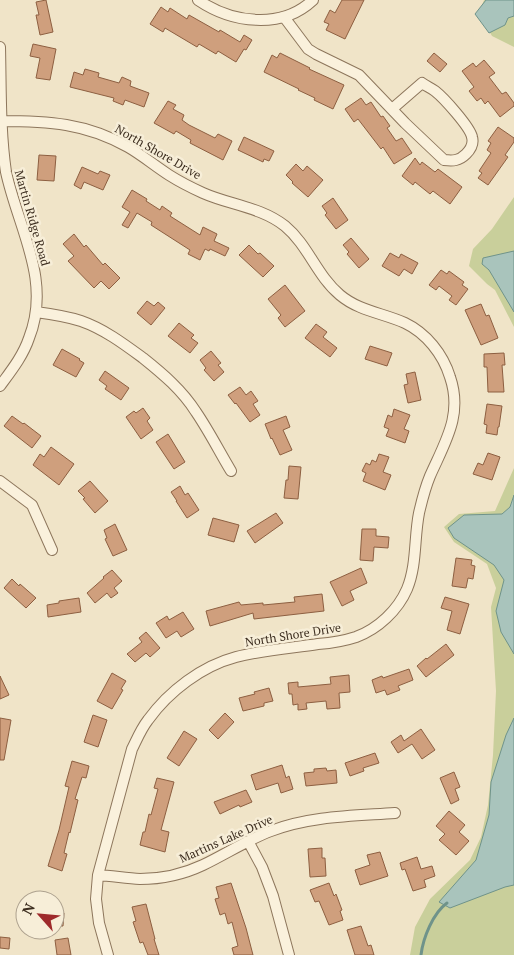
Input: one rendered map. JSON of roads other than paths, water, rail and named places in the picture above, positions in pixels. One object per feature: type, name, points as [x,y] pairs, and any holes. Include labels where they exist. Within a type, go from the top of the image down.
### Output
[{"type":"street","points":[[198,0],[220,12],[249,20],[284,17],[306,6],[313,0]]},
{"type":"street","points":[[284,17],[308,49],[359,75],[405,124],[444,160],[458,160],[470,149],[472,136],[465,123],[436,92],[422,83],[392,109]]},
{"type":"street","name":"Martin Ridge Road","points":[[0,49],[2,148],[6,173],[36,272],[38,291],[36,312],[30,338],[0,386]]},
{"type":"street","name":"North Shore Drive","points":[[0,121],[53,122],[96,132],[130,148],[188,186],[274,218],[296,236],[324,279],[340,296],[361,308],[405,324],[427,339],[445,362],[454,392],[455,410],[452,427],[423,495],[418,519],[412,574],[407,590],[397,606],[380,624],[358,636],[341,641],[255,653],[218,664],[180,686],[148,720],[139,734],[132,749],[98,875],[96,899],[99,923],[108,955]]},
{"type":"street","points":[[36,312],[62,316],[104,331],[163,374],[180,391],[196,412],[231,471]]},
{"type":"street","points":[[0,482],[32,505],[52,550]]},
{"type":"street","name":"Martins Lake Drive","points":[[98,875],[140,879],[158,878],[203,865],[271,831],[302,822],[394,813]]},
{"type":"street","points":[[248,841],[262,868],[273,896],[289,955]]},
{"type":"water","points":[[486,0],[514,0],[514,16],[508,18],[505,25],[489,33],[475,14]]},
{"type":"water","points":[[514,251],[514,312],[489,270],[482,264],[483,258]]},
{"type":"water","points":[[514,495],[514,654],[501,632],[496,611],[504,580],[494,565],[454,538],[448,528],[464,515],[502,514],[510,507]]},
{"type":"water","points":[[514,718],[514,885],[450,908],[439,902],[476,860],[489,815],[491,782],[506,735]]},
{"type":"waterway","points":[[421,955],[429,926],[437,913],[447,903]]}]
